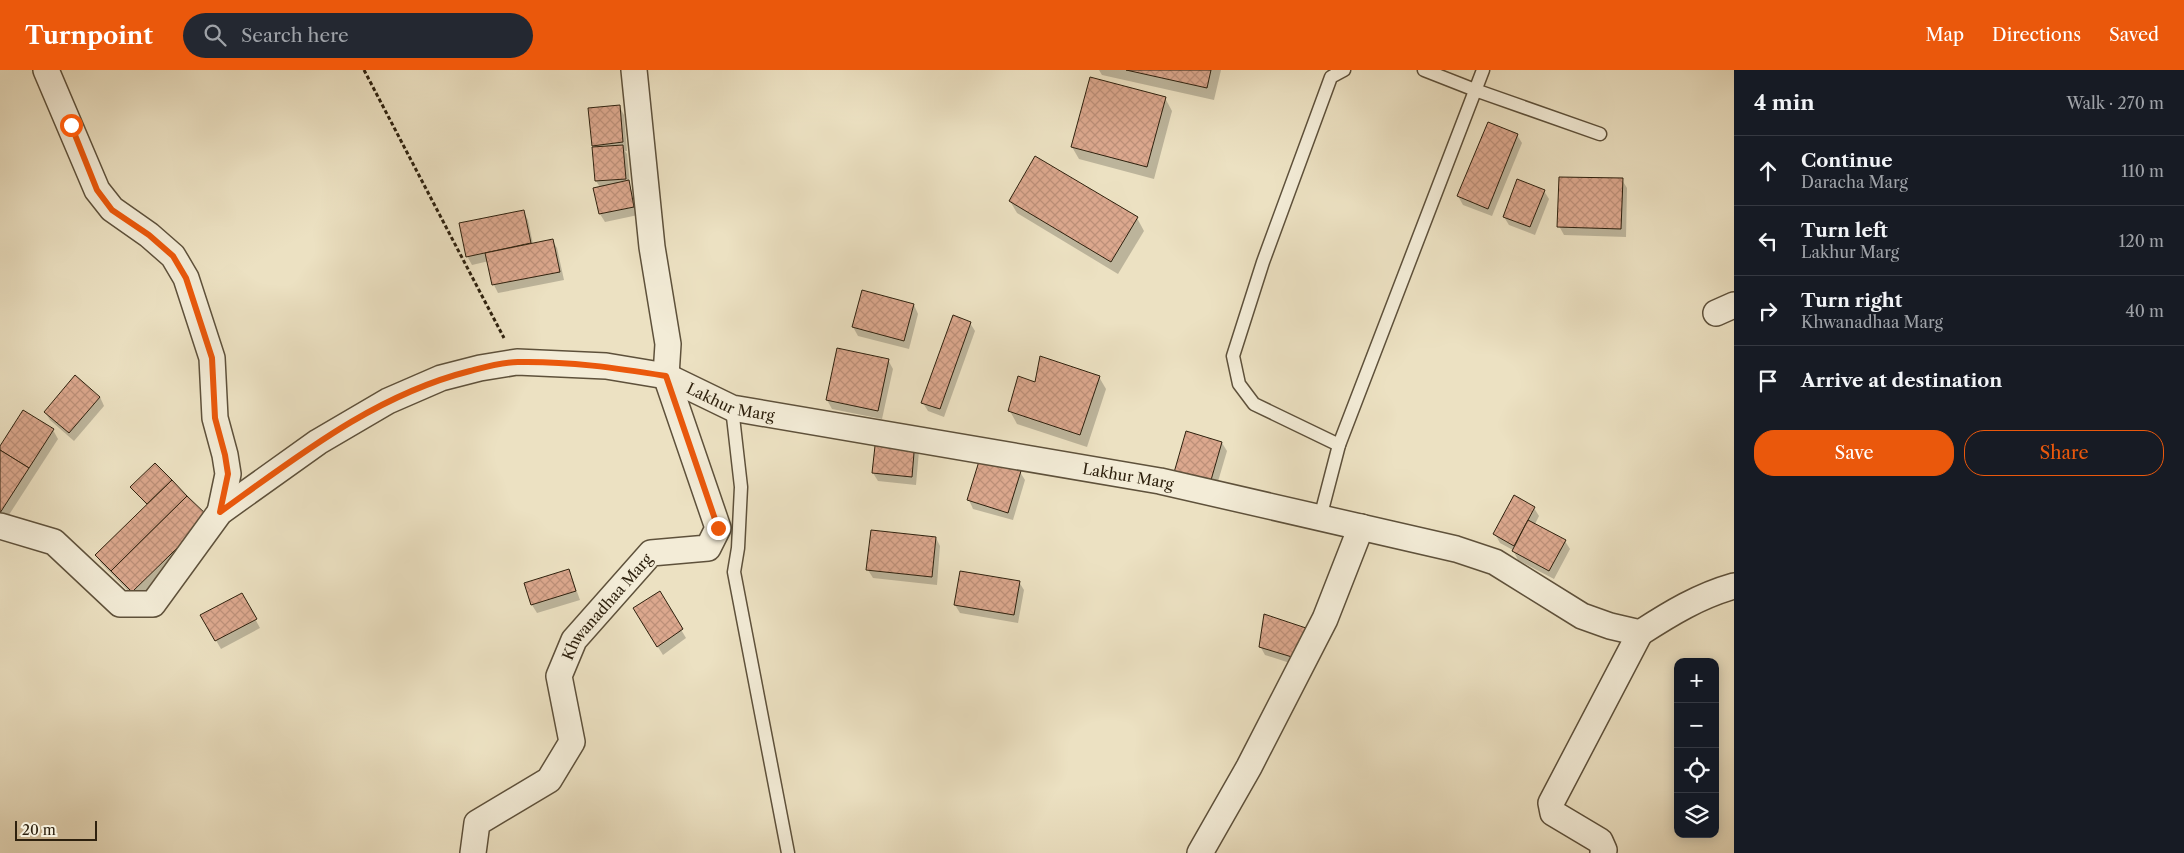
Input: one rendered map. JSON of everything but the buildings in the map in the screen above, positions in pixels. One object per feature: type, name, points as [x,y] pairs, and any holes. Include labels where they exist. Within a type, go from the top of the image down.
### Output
[{"type":"street","points":[[46,70],[97,190],[112,210],[149,235],[173,256],[186,278],[212,358],[215,418],[228,474],[220,512]]},
{"type":"street","points":[[634,70],[652,247],[668,344],[666,376]]},
{"type":"street","name":"Lakhur Marg","points":[[0,526],[54,542],[120,604],[153,604],[220,512],[318,442],[388,401],[441,378],[480,368],[517,362],[606,366],[666,376],[732,408],[1160,481],[1456,549],[1495,562],[1582,616],[1610,626],[1640,633]]},
{"type":"street","name":"Khwanadhaa Marg","points":[[472,853],[477,823],[549,780],[572,742],[560,676],[574,640],[651,553],[708,548],[718,528],[666,376]]},
{"type":"street","points":[[1200,853],[1248,767],[1324,619],[1361,527]]},
{"type":"street","points":[[1603,853],[1604,850],[1600,841],[1553,813],[1551,803],[1640,633],[1681,607],[1734,586]]},
{"type":"lane","points":[[1339,445],[1254,404],[1239,384],[1233,356],[1263,262],[1332,77],[1344,70]]},
{"type":"lane","points":[[1424,70],[1600,134]]},
{"type":"lane","points":[[1320,518],[1339,445],[1483,70]]},
{"type":"lane","points":[[732,408],[741,487],[738,548],[734,572],[788,853]]},
{"type":"path","points":[[364,70],[517,362]]},
{"type":"route","points":[[71,125],[97,190],[112,210],[149,235],[173,256],[186,278],[212,358],[215,386],[215,418],[228,474],[220,512],[318,442],[388,401],[441,378],[480,368],[517,362],[606,366],[666,376],[718,528]]}]
